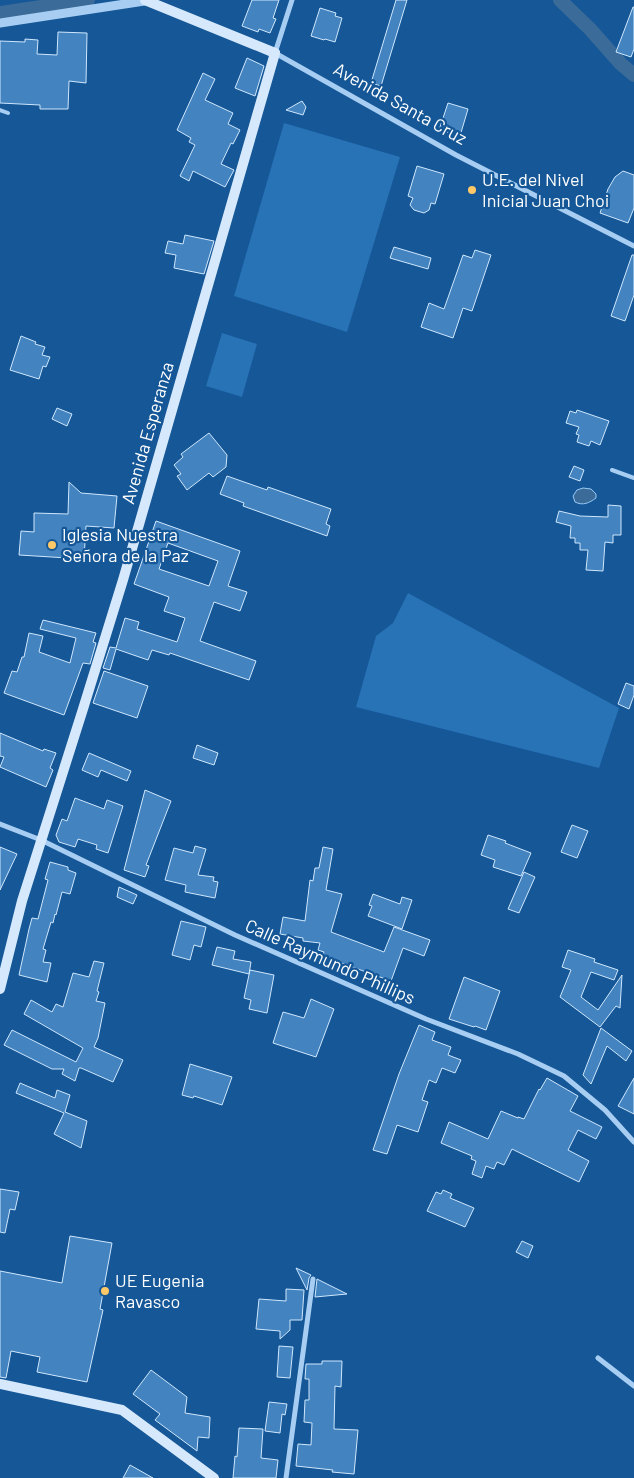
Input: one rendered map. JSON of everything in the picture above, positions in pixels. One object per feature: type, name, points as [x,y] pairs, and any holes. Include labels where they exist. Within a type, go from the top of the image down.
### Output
[{"type":"main road","name":"Avenida Santa Cruz","points":[[148,0],[275,53]]},
{"type":"main road","name":"Avenida Esperanza","points":[[0,989],[22,901],[123,580],[275,53]]},
{"type":"main road","points":[[0,1384],[122,1410],[214,1478]]},
{"type":"street","points":[[0,23],[148,0]]},
{"type":"street","name":"Avenida Esperanza","points":[[275,53],[292,0]]},
{"type":"street","name":"Avenida Santa Cruz","points":[[275,53],[456,155],[634,246]]},
{"type":"street","name":"Calle Raymundo Phillips","points":[[0,824],[41,840],[235,934],[426,1019],[518,1054],[564,1076],[605,1110],[634,1142]]},
{"type":"street","points":[[286,1478],[313,1279]]},
{"type":"street","points":[[598,1358],[634,1386]]},
{"type":"lane","points":[[0,110],[8,113]]},
{"type":"lane","points":[[612,470],[634,478]]},
{"type":"shaded area","points":[[284,123],[400,157],[347,332],[234,296]]},
{"type":"shaded area","points":[[222,333],[257,344],[242,397],[206,386]]},
{"type":"shaded area","points":[[583,488],[591,489],[596,494],[596,498],[581,504],[575,502],[573,496],[577,490]]},
{"type":"shaded area","points":[[408,593],[619,708],[599,768],[356,707],[376,636],[393,623]]},
{"type":"building","points":[[252,0],[279,0],[273,18],[276,19],[270,33],[259,29],[258,32],[242,26]]},
{"type":"building","points":[[396,0],[407,0],[381,86],[371,83]]},
{"type":"building","points":[[633,7],[634,49],[631,57],[616,52]]},
{"type":"building","points":[[320,8],[336,13],[335,16],[342,18],[335,42],[311,36]]},
{"type":"building","points":[[58,32],[87,33],[86,83],[69,81],[68,109],[40,109],[40,105],[0,103],[0,41],[25,42],[25,39],[38,40],[37,54],[57,55]]},
{"type":"building","points":[[247,58],[264,66],[255,96],[235,88]]},
{"type":"building","points":[[203,73],[215,79],[205,100],[233,113],[228,124],[240,130],[233,144],[231,143],[221,164],[234,170],[225,187],[193,171],[189,181],[180,176],[195,145],[189,142],[191,138],[177,130]]},
{"type":"building","points":[[302,101],[306,107],[303,115],[286,110]]},
{"type":"building","points":[[448,103],[468,109],[460,136],[439,130]]},
{"type":"building","points":[[417,166],[444,174],[435,204],[431,203],[429,210],[424,213],[414,210],[410,205],[413,198],[408,196]]},
{"type":"building","points":[[623,171],[634,175],[634,208],[628,223],[600,213],[608,189],[615,177]]},
{"type":"building","points":[[185,235],[214,241],[204,274],[174,268],[176,255],[165,253],[168,241],[183,244]]},
{"type":"building","points":[[394,247],[431,258],[428,269],[390,258]]},
{"type":"building","points":[[475,250],[491,255],[472,311],[463,308],[453,338],[421,327],[429,303],[444,309],[463,255],[472,258]]},
{"type":"building","points":[[632,255],[634,255],[634,295],[625,321],[611,316]]},
{"type":"building","points":[[21,336],[45,347],[42,355],[50,357],[46,367],[43,366],[39,379],[10,370]]},
{"type":"building","points":[[57,408],[72,414],[67,426],[52,419]]},
{"type":"building","points":[[577,410],[609,421],[600,445],[591,441],[589,446],[577,442],[579,435],[576,434],[579,427],[566,423],[570,411],[576,413]]},
{"type":"building","points":[[209,433],[227,455],[226,467],[213,477],[209,473],[187,490],[177,476],[181,474],[174,465],[183,457],[181,454]]},
{"type":"building","points":[[574,466],[584,470],[580,481],[569,477]]},
{"type":"building","points":[[227,476],[267,490],[268,487],[331,509],[326,524],[330,526],[327,536],[243,506],[244,503],[220,494]]},
{"type":"building","points":[[69,482],[81,493],[117,496],[114,528],[86,526],[84,559],[19,555],[21,531],[34,532],[34,513],[68,514]]},
{"type":"building","points":[[608,505],[621,506],[621,535],[613,535],[613,543],[605,542],[603,571],[586,570],[588,550],[580,550],[580,543],[575,543],[575,538],[570,538],[571,526],[556,522],[559,511],[580,516],[608,517]]},
{"type":"building","points":[[156,521],[240,551],[228,586],[247,592],[240,611],[214,602],[200,641],[256,661],[249,680],[170,653],[169,655],[152,650],[148,660],[116,649],[110,670],[103,668],[110,647],[116,648],[125,618],[139,622],[137,629],[177,642],[185,618],[164,611],[169,597],[134,584]],"holes":[[[168,543],[218,561],[209,586],[159,569]]]},
{"type":"building","points":[[43,620],[96,633],[93,642],[96,643],[90,664],[83,663],[64,715],[4,693],[12,671],[17,672],[22,657],[24,657],[29,633],[43,636],[39,652],[70,663],[76,638],[40,629]]},
{"type":"building","points":[[104,671],[148,686],[137,718],[93,703]]},
{"type":"building","points":[[626,683],[634,686],[634,695],[629,709],[618,704]]},
{"type":"building","points":[[0,733],[43,751],[44,749],[56,753],[50,768],[53,770],[46,787],[0,767],[4,757],[0,756]]},
{"type":"building","points":[[197,745],[218,753],[214,765],[193,758]]},
{"type":"building","points":[[89,753],[131,771],[127,781],[101,770],[98,777],[82,770]]},
{"type":"building","points":[[145,790],[171,801],[146,865],[149,866],[145,877],[124,870]]},
{"type":"building","points":[[75,798],[104,809],[107,800],[123,806],[108,853],[96,849],[97,845],[78,839],[75,847],[59,842],[56,835],[62,819],[67,821]]},
{"type":"building","points":[[572,825],[588,831],[577,858],[561,852]]},
{"type":"building","points":[[488,835],[531,853],[521,876],[493,867],[495,860],[481,855]]},
{"type":"building","points":[[195,846],[206,849],[198,875],[214,877],[213,881],[218,882],[215,898],[185,892],[186,885],[165,880],[174,848],[193,853]]},
{"type":"building","points":[[0,847],[17,854],[0,890]]},
{"type":"building","points":[[323,847],[333,849],[326,890],[342,894],[331,932],[384,952],[394,927],[430,940],[424,956],[403,948],[391,981],[322,956],[324,952],[318,950],[320,943],[303,941],[303,938],[280,934],[283,917],[305,921],[310,880],[313,881],[315,868],[319,868]]},
{"type":"building","points":[[50,862],[68,867],[68,870],[76,873],[70,894],[62,892],[56,915],[53,923],[51,922],[43,949],[46,950],[43,962],[51,963],[47,982],[19,975],[32,918],[38,919],[48,880],[45,879]]},
{"type":"building","points":[[524,872],[535,877],[519,913],[508,909]]},
{"type":"building","points":[[119,887],[137,895],[133,904],[117,897]]},
{"type":"building","points":[[373,894],[400,904],[402,897],[412,900],[402,929],[368,916],[372,906],[369,905]]},
{"type":"building","points":[[181,921],[206,927],[201,947],[194,945],[190,960],[172,955]]},
{"type":"building","points":[[217,947],[235,951],[233,959],[251,962],[249,974],[212,965]]},
{"type":"building","points":[[568,950],[595,959],[594,962],[618,970],[614,980],[591,972],[581,997],[598,1010],[622,975],[620,1008],[616,1006],[600,1027],[560,997],[571,970],[562,967]]},
{"type":"building","points":[[94,961],[104,963],[96,1001],[105,1003],[98,1038],[94,1047],[123,1060],[113,1082],[81,1068],[79,1068],[75,1081],[62,1074],[64,1069],[52,1069],[4,1045],[12,1030],[76,1062],[83,1048],[24,1014],[31,1000],[52,1012],[56,1004],[63,1007],[73,973],[89,977]]},
{"type":"building","points":[[250,970],[274,975],[267,1013],[249,1009],[251,1000],[244,998]]},
{"type":"building","points":[[464,977],[500,991],[486,1030],[449,1019]]},
{"type":"building","points":[[311,999],[334,1009],[316,1057],[273,1043],[283,1012],[304,1018]]},
{"type":"building","points":[[419,1025],[435,1032],[432,1040],[451,1047],[448,1055],[461,1060],[455,1073],[442,1068],[436,1083],[429,1080],[422,1100],[428,1102],[418,1132],[397,1125],[387,1154],[373,1150],[399,1074]]},
{"type":"building","points":[[601,1028],[632,1051],[626,1061],[607,1046],[591,1084],[583,1075]]},
{"type":"building","points":[[190,1064],[232,1077],[222,1105],[194,1096],[193,1098],[182,1095]]},
{"type":"building","points":[[547,1078],[578,1096],[570,1111],[602,1127],[596,1139],[578,1130],[568,1150],[589,1161],[579,1182],[512,1149],[504,1165],[497,1162],[494,1169],[486,1166],[482,1178],[472,1174],[476,1161],[471,1159],[472,1156],[441,1143],[449,1122],[488,1139],[501,1111],[524,1119],[539,1089]]},
{"type":"building","points":[[634,1078],[634,1114],[618,1106]]},
{"type":"building","points":[[20,1083],[55,1098],[57,1090],[70,1095],[65,1112],[87,1121],[81,1148],[54,1134],[64,1113],[16,1093]]},
{"type":"building","points":[[0,1189],[19,1192],[15,1210],[10,1209],[5,1233],[0,1232]]},
{"type":"building","points":[[443,1190],[452,1194],[450,1198],[474,1208],[465,1227],[427,1211],[436,1192],[441,1194]]},
{"type":"building","points":[[70,1236],[112,1243],[100,1309],[103,1310],[87,1382],[37,1372],[40,1357],[11,1351],[6,1378],[0,1377],[0,1271],[62,1283]]},
{"type":"building","points":[[522,1241],[533,1246],[528,1258],[516,1252]]},
{"type":"building","points":[[296,1268],[311,1275],[307,1290]]},
{"type":"building","points":[[317,1279],[347,1294],[315,1297]]},
{"type":"building","points":[[286,1289],[304,1290],[302,1320],[290,1320],[290,1330],[280,1339],[280,1331],[256,1329],[259,1299],[286,1301]]},
{"type":"building","points":[[279,1346],[293,1347],[290,1378],[277,1377]]},
{"type":"building","points":[[322,1361],[342,1361],[341,1387],[335,1386],[334,1429],[358,1430],[354,1474],[296,1466],[298,1444],[311,1445],[312,1423],[304,1422],[305,1400],[309,1400],[309,1379],[305,1379],[306,1364],[322,1364]]},
{"type":"building","points":[[151,1370],[187,1397],[185,1413],[210,1417],[209,1438],[198,1437],[197,1451],[155,1420],[160,1414],[133,1394]]},
{"type":"building","points":[[269,1402],[287,1404],[285,1415],[282,1414],[280,1433],[265,1431]]},
{"type":"building","points":[[239,1428],[263,1429],[261,1458],[278,1460],[276,1478],[233,1478]]},
{"type":"building","points":[[130,1465],[153,1478],[123,1478]]},
{"type":"waterway","points":[[0,13],[88,0]]},
{"type":"waterway","points":[[560,0],[590,29],[621,64],[634,75]]},
{"type":"place","name":"U.E. del Nivel Inicial Juan Choi","points":[[472,190]]},
{"type":"place","name":"Iglesia Nuestra Señora de la Paz","points":[[52,545]]},
{"type":"place","name":"UE Eugenia Ravasco","points":[[105,1291]]}]
